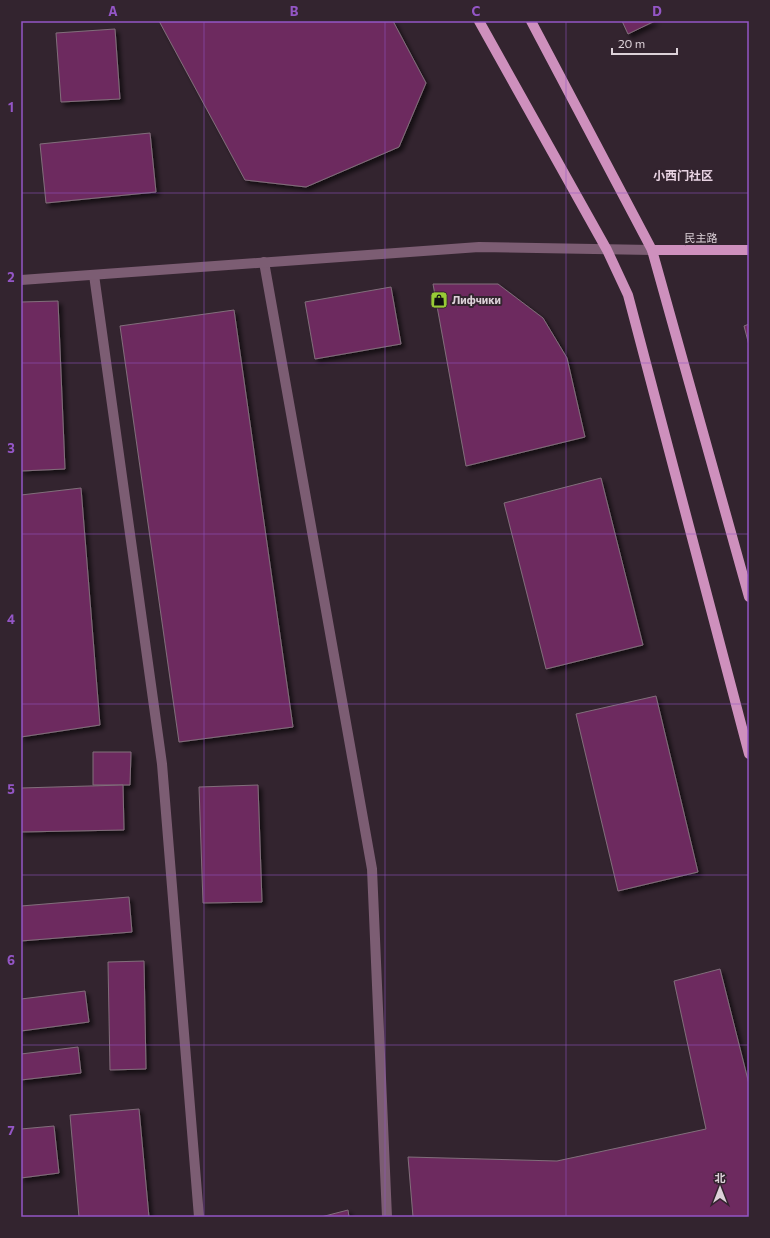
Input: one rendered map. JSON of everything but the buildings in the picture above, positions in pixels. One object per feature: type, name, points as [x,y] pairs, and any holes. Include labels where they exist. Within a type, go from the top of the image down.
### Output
[{"type":"main road","points":[[479,21],[607,250],[628,295],[749,754]]},
{"type":"main road","points":[[531,21],[652,250],[749,597]]},
{"type":"main road","name":"民主路","points":[[652,250],[749,250]]},
{"type":"street","points":[[21,280],[479,247],[652,250]]},
{"type":"street","points":[[264,262],[372,869],[387,1217]]},
{"type":"street","points":[[94,275],[162,764],[200,1217]]},
{"type":"place","name":"Лифчики","points":[[439,300]]},
{"type":"district","name":"小西门社区","points":[[683,176]]}]
